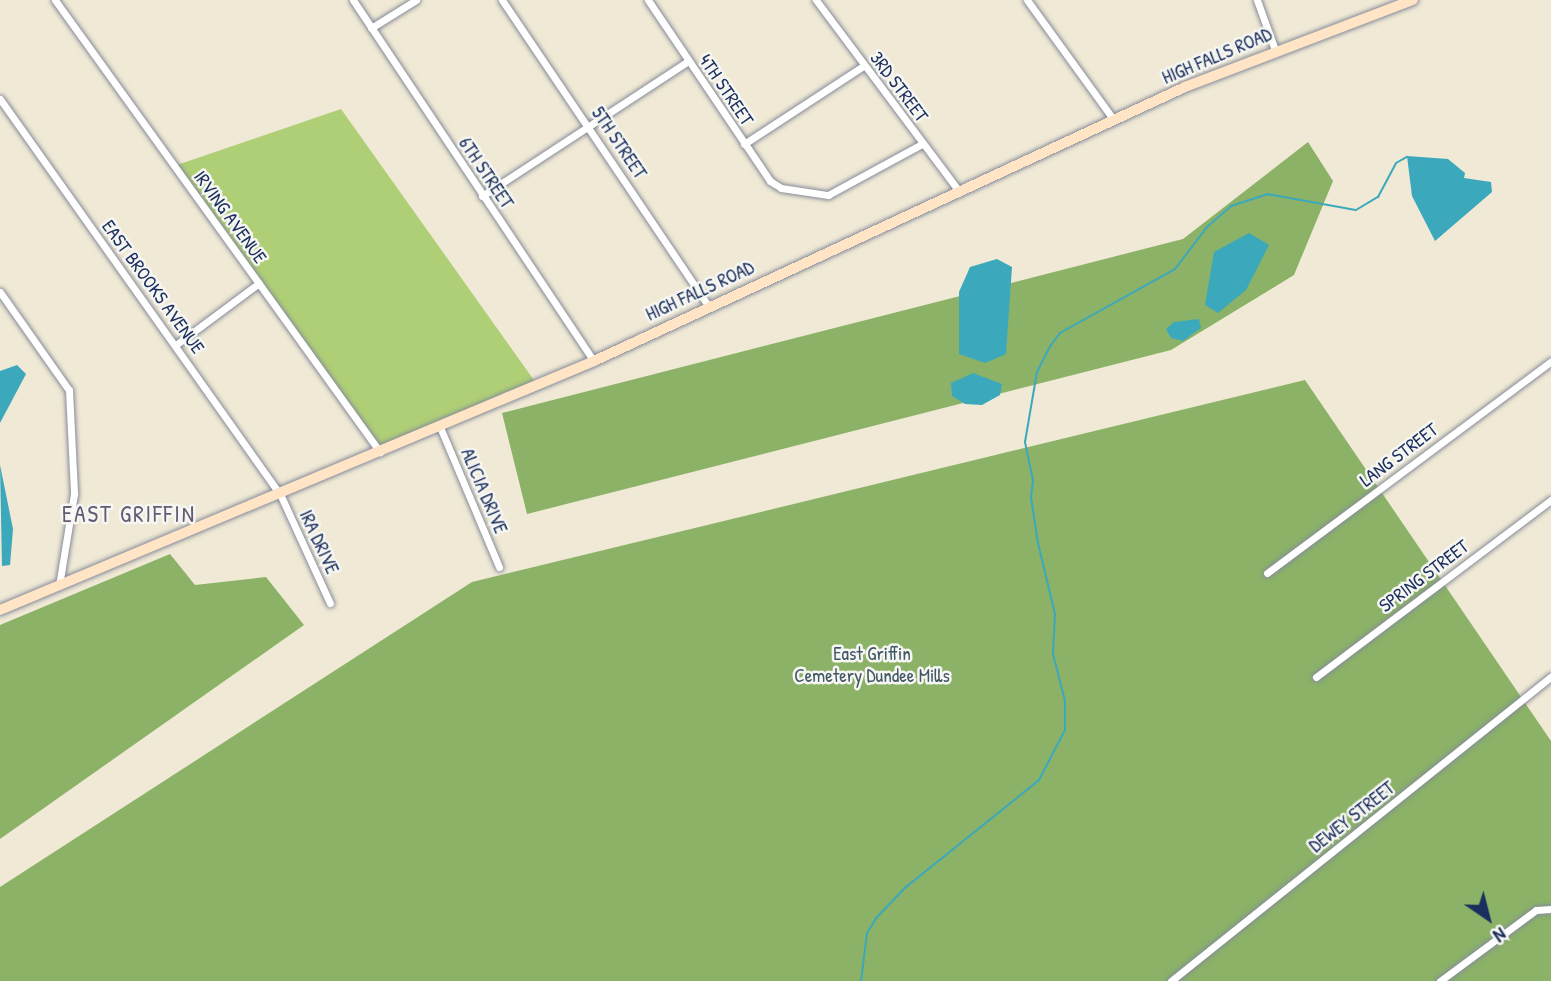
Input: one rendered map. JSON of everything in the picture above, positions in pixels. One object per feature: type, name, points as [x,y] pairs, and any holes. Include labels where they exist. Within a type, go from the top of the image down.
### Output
[{"type":"street","name":"IRVING AVENUE","points":[[55,0],[380,453]]},
{"type":"street","name":"6TH STREET","points":[[353,0],[594,361]]},
{"type":"street","points":[[371,28],[416,0]]},
{"type":"street","name":"5TH STREET","points":[[502,0],[708,305]]},
{"type":"street","name":"4TH STREET","points":[[648,0],[770,181],[787,190],[828,195],[922,144]]},
{"type":"street","name":"3RD STREET","points":[[816,0],[959,191]]},
{"type":"street","points":[[1027,0],[1114,120]]},
{"type":"street","points":[[1257,0],[1275,50]]},
{"type":"street","name":"HIGH FALLS ROAD","points":[[0,610],[380,453],[594,361],[708,305],[1114,120],[1275,50],[1413,0]]},
{"type":"street","points":[[482,196],[688,61]]},
{"type":"street","points":[[744,144],[863,66]]},
{"type":"street","name":"EAST BROOKS AVENUE","points":[[0,100],[177,344],[280,494]]},
{"type":"street","points":[[177,344],[259,283]]},
{"type":"street","points":[[0,292],[69,390],[74,494],[59,586]]},
{"type":"street","name":"LANG STREET","points":[[1267,573],[1551,361]]},
{"type":"street","name":"ALICIA DRIVE","points":[[440,427],[499,567]]},
{"type":"street","name":"IRA DRIVE","points":[[280,494],[330,603]]},
{"type":"street","name":"SPRING STREET","points":[[1316,677],[1551,500]]},
{"type":"street","name":"DEWEY STREET","points":[[1171,981],[1551,677]]},
{"type":"street","points":[[1440,981],[1536,910],[1551,909]]},
{"type":"green space","points":[[341,109],[536,383],[379,450],[174,166]]},
{"type":"green space","points":[[1308,142],[1333,181],[1294,275],[1171,350],[527,514],[502,413],[1183,239]]},
{"type":"green space","name":"East Griffin Cemetery Dundee Mills","points":[[1305,380],[1551,741],[1551,981],[0,981],[0,887],[472,582]]},
{"type":"green space","points":[[170,554],[195,585],[266,577],[304,625],[0,839],[0,625]]},
{"type":"water","points":[[1407,156],[1448,159],[1465,173],[1464,178],[1491,182],[1492,192],[1435,241],[1412,196]]},
{"type":"water","points":[[1249,233],[1269,245],[1246,290],[1218,313],[1205,305],[1214,252]]},
{"type":"water","points":[[997,259],[1012,267],[1006,354],[985,363],[959,354],[959,292],[970,267]]},
{"type":"water","points":[[1199,319],[1201,328],[1183,341],[1171,338],[1166,329],[1174,322]]},
{"type":"water","points":[[17,365],[26,374],[0,423],[0,371]]},
{"type":"water","points":[[973,373],[1002,384],[1000,395],[982,405],[965,404],[952,396],[951,383]]},
{"type":"water","points":[[0,465],[13,529],[10,565],[2,566]]},
{"type":"waterway","points":[[861,981],[867,933],[877,917],[906,887],[1039,780],[1065,730],[1065,701],[1053,654],[1055,614],[1038,543],[1031,497],[1033,480],[1025,442],[1037,372],[1051,345],[1060,333],[1175,269],[1207,227],[1231,206],[1267,194],[1356,210],[1378,197],[1396,163],[1407,157]]},
{"type":"district","name":"EAST GRIFFIN","points":[[129,514]]}]
